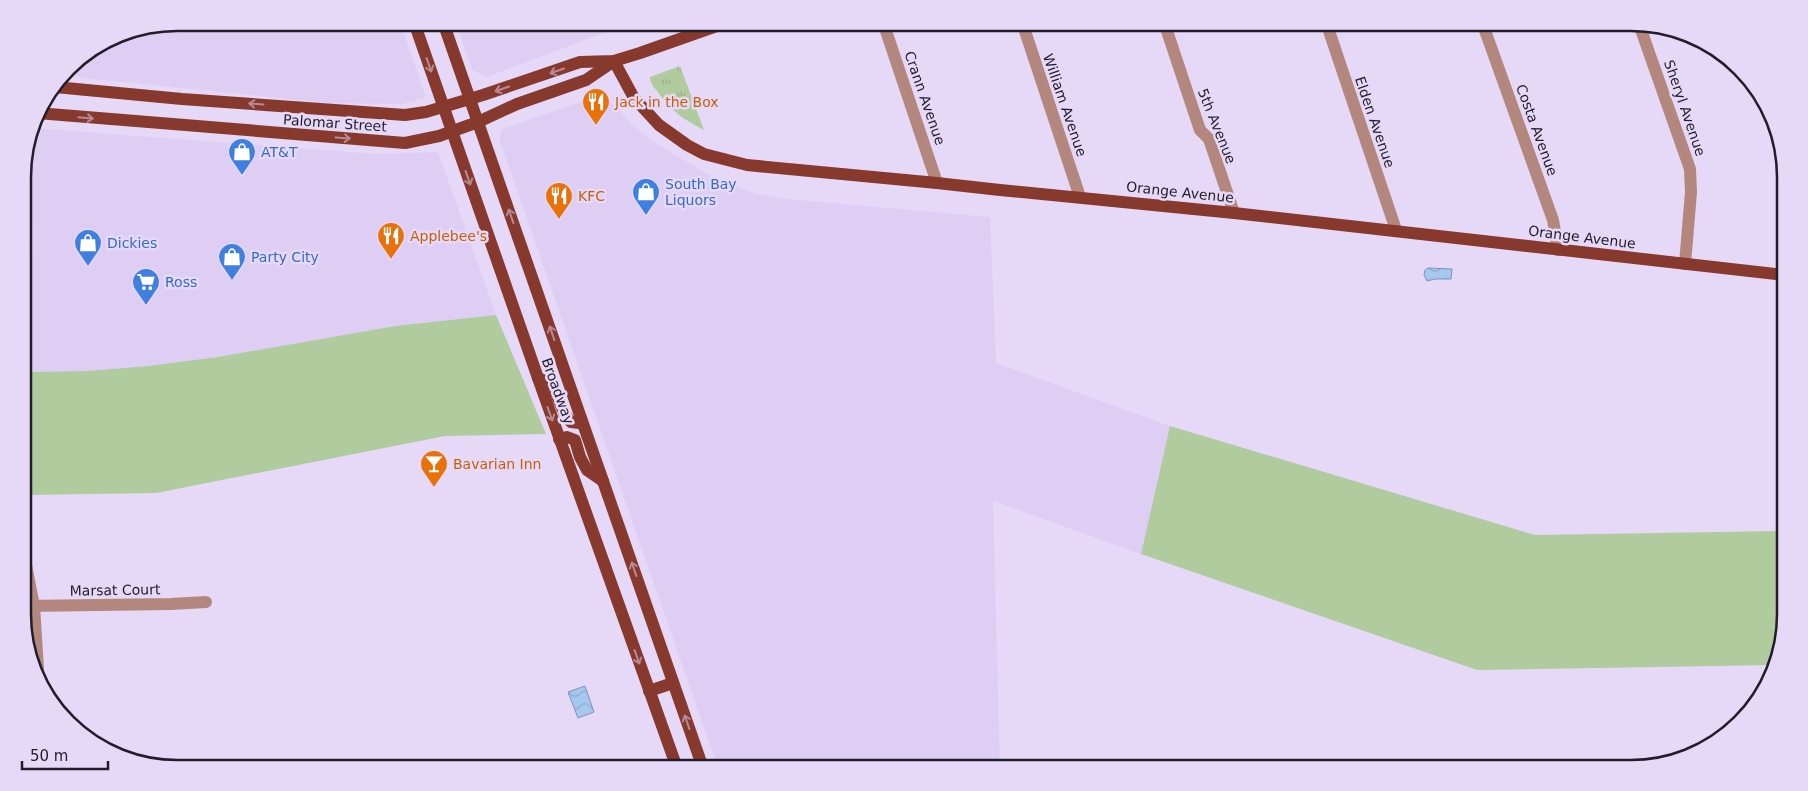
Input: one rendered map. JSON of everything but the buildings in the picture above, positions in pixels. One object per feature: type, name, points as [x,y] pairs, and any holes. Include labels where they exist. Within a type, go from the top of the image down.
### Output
[{"type":"main road","name":"Broadway","points":[[417,31],[559,439],[674,760]]},
{"type":"main road","name":"Broadway","points":[[446,31],[700,760]]},
{"type":"main road","name":"Palomar Street","points":[[46,114],[405,143],[452,132],[517,104],[586,80],[614,61],[702,31]]},
{"type":"main road","name":"Palomar Street","points":[[61,88],[182,99],[404,115],[470,99],[580,62],[614,61]]},
{"type":"main road","name":"Orange Avenue","points":[[614,61],[634,98],[659,125],[686,145],[704,154],[747,166],[937,182],[1396,230],[1558,250],[1777,273]]},
{"type":"main road","points":[[538,378],[552,384],[571,422],[579,423],[582,421]]},
{"type":"main road","points":[[559,439],[567,437],[575,440],[580,457],[587,470],[603,481]]},
{"type":"main road","points":[[649,691],[673,683]]},
{"type":"street","name":"Crann Avenue","points":[[887,31],[937,182]]},
{"type":"street","name":"William Avenue","points":[[1025,31],[1080,197]]},
{"type":"street","name":"5th Avenue","points":[[1167,31],[1200,130],[1209,139],[1234,213]]},
{"type":"street","name":"Elden Avenue","points":[[1329,31],[1396,230]]},
{"type":"street","name":"Costa Avenue","points":[[1485,31],[1553,220],[1558,250]]},
{"type":"street","name":"Sheryl Avenue","points":[[1642,32],[1690,169],[1691,192],[1685,264]]},
{"type":"street","name":"Marsat Court","points":[[31,606],[206,602]]},
{"type":"street","points":[[31,623],[35,647]]},
{"type":"shaded area","points":[[403,31],[426,97],[402,104],[329,103],[71,77],[96,56],[121,42],[158,32]]},
{"type":"shaded area","points":[[459,31],[609,31],[487,77],[472,70]]},
{"type":"shaded area","points":[[601,95],[607,97],[633,126],[652,141],[714,178],[756,194],[787,199],[990,217],[996,363],[1170,426],[1141,554],[993,501],[1000,759],[715,760],[499,138],[502,129]]},
{"type":"shaded area","points":[[40,129],[376,154],[438,152],[496,315],[395,326],[218,357],[88,371],[32,372],[32,158]]},
{"type":"green space","points":[[680,66],[704,130],[672,109],[651,83],[650,77]]},
{"type":"green space","points":[[496,315],[546,434],[445,436],[156,493],[31,495],[32,372],[88,371],[147,366],[218,357],[395,326]]},
{"type":"green space","points":[[1170,426],[1535,535],[1777,531],[1777,614],[1774,642],[1768,665],[1477,670],[1141,554]]},
{"type":"water","points":[[1428,268],[1452,269],[1451,279],[1427,281],[1424,275],[1425,270]]},
{"type":"water","points":[[585,686],[594,712],[578,718],[568,692]]},
{"type":"place","name":"Jack in the Box","points":[[596,126]]},
{"type":"place","name":"AT&T","points":[[242,176]]},
{"type":"place","name":"South Bay Liquors","points":[[646,216]]},
{"type":"place","name":"KFC","points":[[559,220]]},
{"type":"place","name":"Applebee's","points":[[391,260]]},
{"type":"place","name":"Dickies","points":[[88,267]]},
{"type":"place","name":"Party City","points":[[232,281]]},
{"type":"place","name":"Ross","points":[[146,306]]},
{"type":"place","name":"Bavarian Inn","points":[[434,488]]}]
